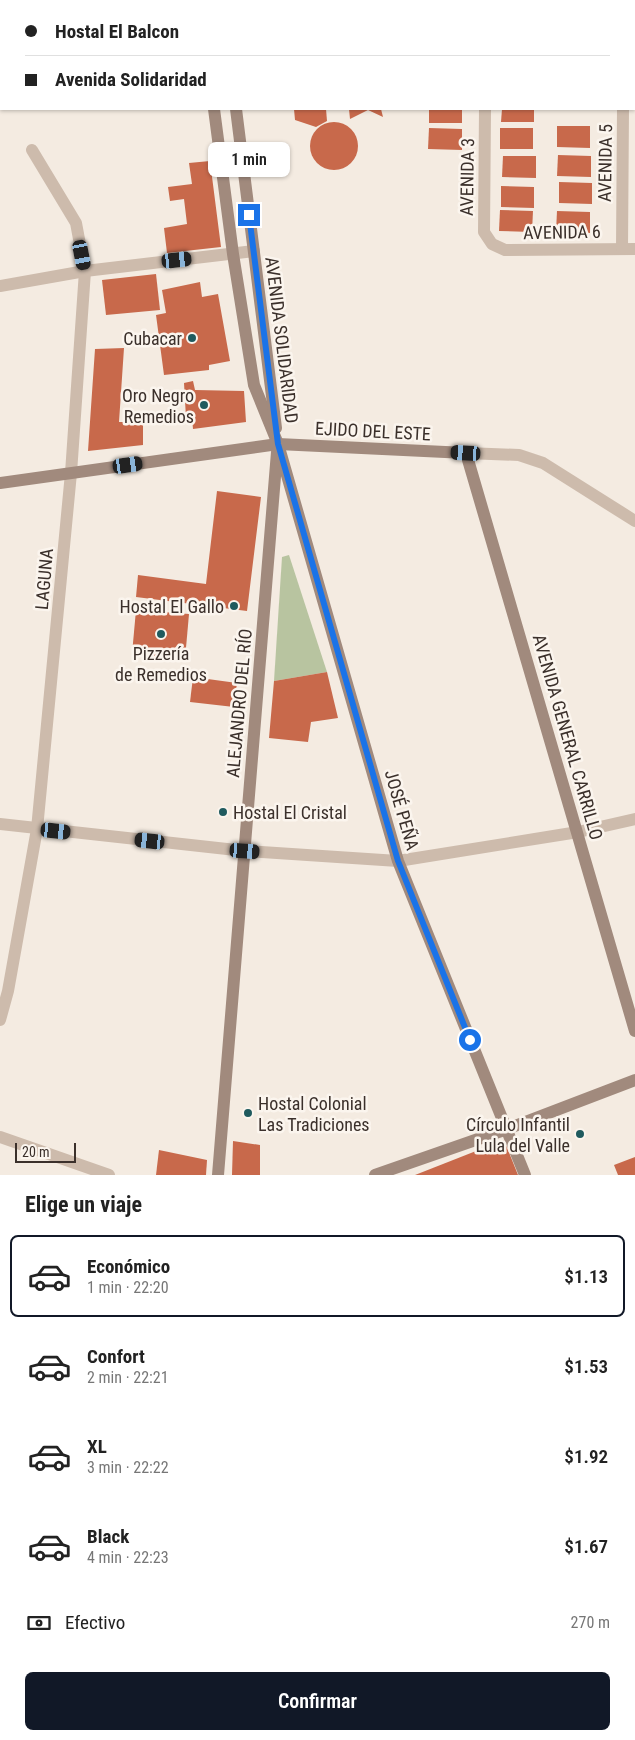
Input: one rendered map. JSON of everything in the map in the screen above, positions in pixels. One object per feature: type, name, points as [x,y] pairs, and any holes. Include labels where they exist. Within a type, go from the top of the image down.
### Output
[{"type":"main road","name":"AVENIDA SOLIDARIDAD","points":[[214,110],[233,254],[254,385],[278,444]]},
{"type":"main road","name":"AVENIDA SOLIDARIDAD","points":[[236,110],[278,444]]},
{"type":"main road","name":"EJIDO DEL ESTE","points":[[0,483],[278,444],[466,453]]},
{"type":"main road","name":"ALEJANDRO DEL RÍO","points":[[218,1175],[278,444]]},
{"type":"main road","name":"JOSÉ PEÑA","points":[[278,444],[398,861],[525,1175]]},
{"type":"main road","name":"AVENIDA GENERAL CARRILLO","points":[[466,453],[635,1031]]},
{"type":"main road","points":[[375,1175],[507,1129],[635,1080]]},
{"type":"street","name":"AVENIDA 3","points":[[485,110],[484,232],[492,244]]},
{"type":"street","name":"AVENIDA 5","points":[[622,248],[623,110]]},
{"type":"street","name":"LAGUNA","points":[[0,1020],[8,991],[37,829],[71,473],[85,271],[76,223],[32,150]]},
{"type":"street","name":"AVENIDA 6","points":[[492,244],[505,250],[635,249]]},
{"type":"street","points":[[0,286],[85,271],[254,251]]},
{"type":"street","points":[[466,453],[519,455],[543,464],[635,521]]},
{"type":"street","points":[[0,824],[245,851],[398,861],[578,832],[635,819]]},
{"type":"street","points":[[0,1137],[109,1175]]},
{"type":"green space","points":[[289,555],[327,672],[274,681],[282,557]]},
{"type":"building","points":[[294,110],[326,110],[327,121],[316,127],[295,120]]},
{"type":"building","points":[[349,110],[368,110],[350,119]]},
{"type":"building","points":[[368,110],[381,110],[383,117]]},
{"type":"building","points":[[429,110],[462,110],[462,123],[429,123]]},
{"type":"building","points":[[502,110],[534,110],[534,122],[501,122]]},
{"type":"building","points":[[329,122],[339,122],[351,129],[358,141],[358,151],[351,163],[339,170],[329,170],[321,166],[314,159],[310,151],[310,141],[314,133],[321,126]]},
{"type":"building","points":[[557,126],[590,126],[590,148],[557,147]]},
{"type":"building","points":[[429,128],[462,129],[462,150],[428,149]]},
{"type":"building","points":[[500,128],[533,128],[533,149],[500,149]]},
{"type":"building","points":[[558,155],[591,156],[591,177],[557,176]]},
{"type":"building","points":[[503,156],[536,156],[536,178],[502,177]]},
{"type":"building","points":[[210,161],[221,247],[167,253],[164,228],[187,224],[184,199],[170,201],[168,187],[192,184],[189,163]]},
{"type":"building","points":[[559,182],[592,183],[592,204],[559,203]]},
{"type":"building","points":[[501,186],[534,187],[534,208],[501,207]]},
{"type":"building","points":[[500,210],[533,211],[532,232],[499,231]]},
{"type":"building","points":[[557,211],[590,212],[590,233],[556,232]]},
{"type":"building","points":[[156,274],[160,310],[106,315],[102,280]]},
{"type":"building","name":"Cubacar","points":[[200,282],[202,297],[218,294],[230,361],[209,365],[209,370],[164,375],[156,315],[166,313],[162,290]]},
{"type":"building","points":[[124,348],[119,422],[143,422],[143,445],[88,451],[95,349]]},
{"type":"building","name":"Oro Negro Remedios","points":[[193,381],[195,390],[244,391],[246,422],[193,429],[192,418],[186,418],[184,383]]},
{"type":"building","points":[[217,491],[261,497],[247,611],[136,597],[138,575],[206,584]]},
{"type":"building","name":"Pizzería de Remedios","points":[[136,610],[189,614],[185,659],[132,654]]},
{"type":"building","points":[[327,672],[338,718],[311,722],[308,742],[269,738],[274,681]]},
{"type":"building","points":[[193,677],[237,683],[234,707],[190,702]]},
{"type":"building","points":[[504,1140],[518,1175],[415,1175]]},
{"type":"building","points":[[233,1141],[260,1145],[260,1175],[232,1175]]},
{"type":"building","points":[[159,1150],[207,1160],[206,1175],[156,1175]]},
{"type":"building","points":[[635,1157],[635,1175],[618,1175],[614,1165]]},
{"type":"place","name":"Cubacar","points":[[192,338]]},
{"type":"place","name":"Oro Negro Remedios","points":[[204,405]]},
{"type":"place","name":"Hostal El Gallo","points":[[234,606]]},
{"type":"place","name":"Pizzería de Remedios","points":[[161,634]]},
{"type":"place","name":"Hostal El Cristal","points":[[223,812]]},
{"type":"place","name":"Hostal Colonial Las Tradiciones","points":[[248,1113]]},
{"type":"place","name":"Círculo Infantil Lula del Valle","points":[[580,1134]]},
{"type":"route","points":[[249,215],[278,444],[398,861],[470,1040]]}]
